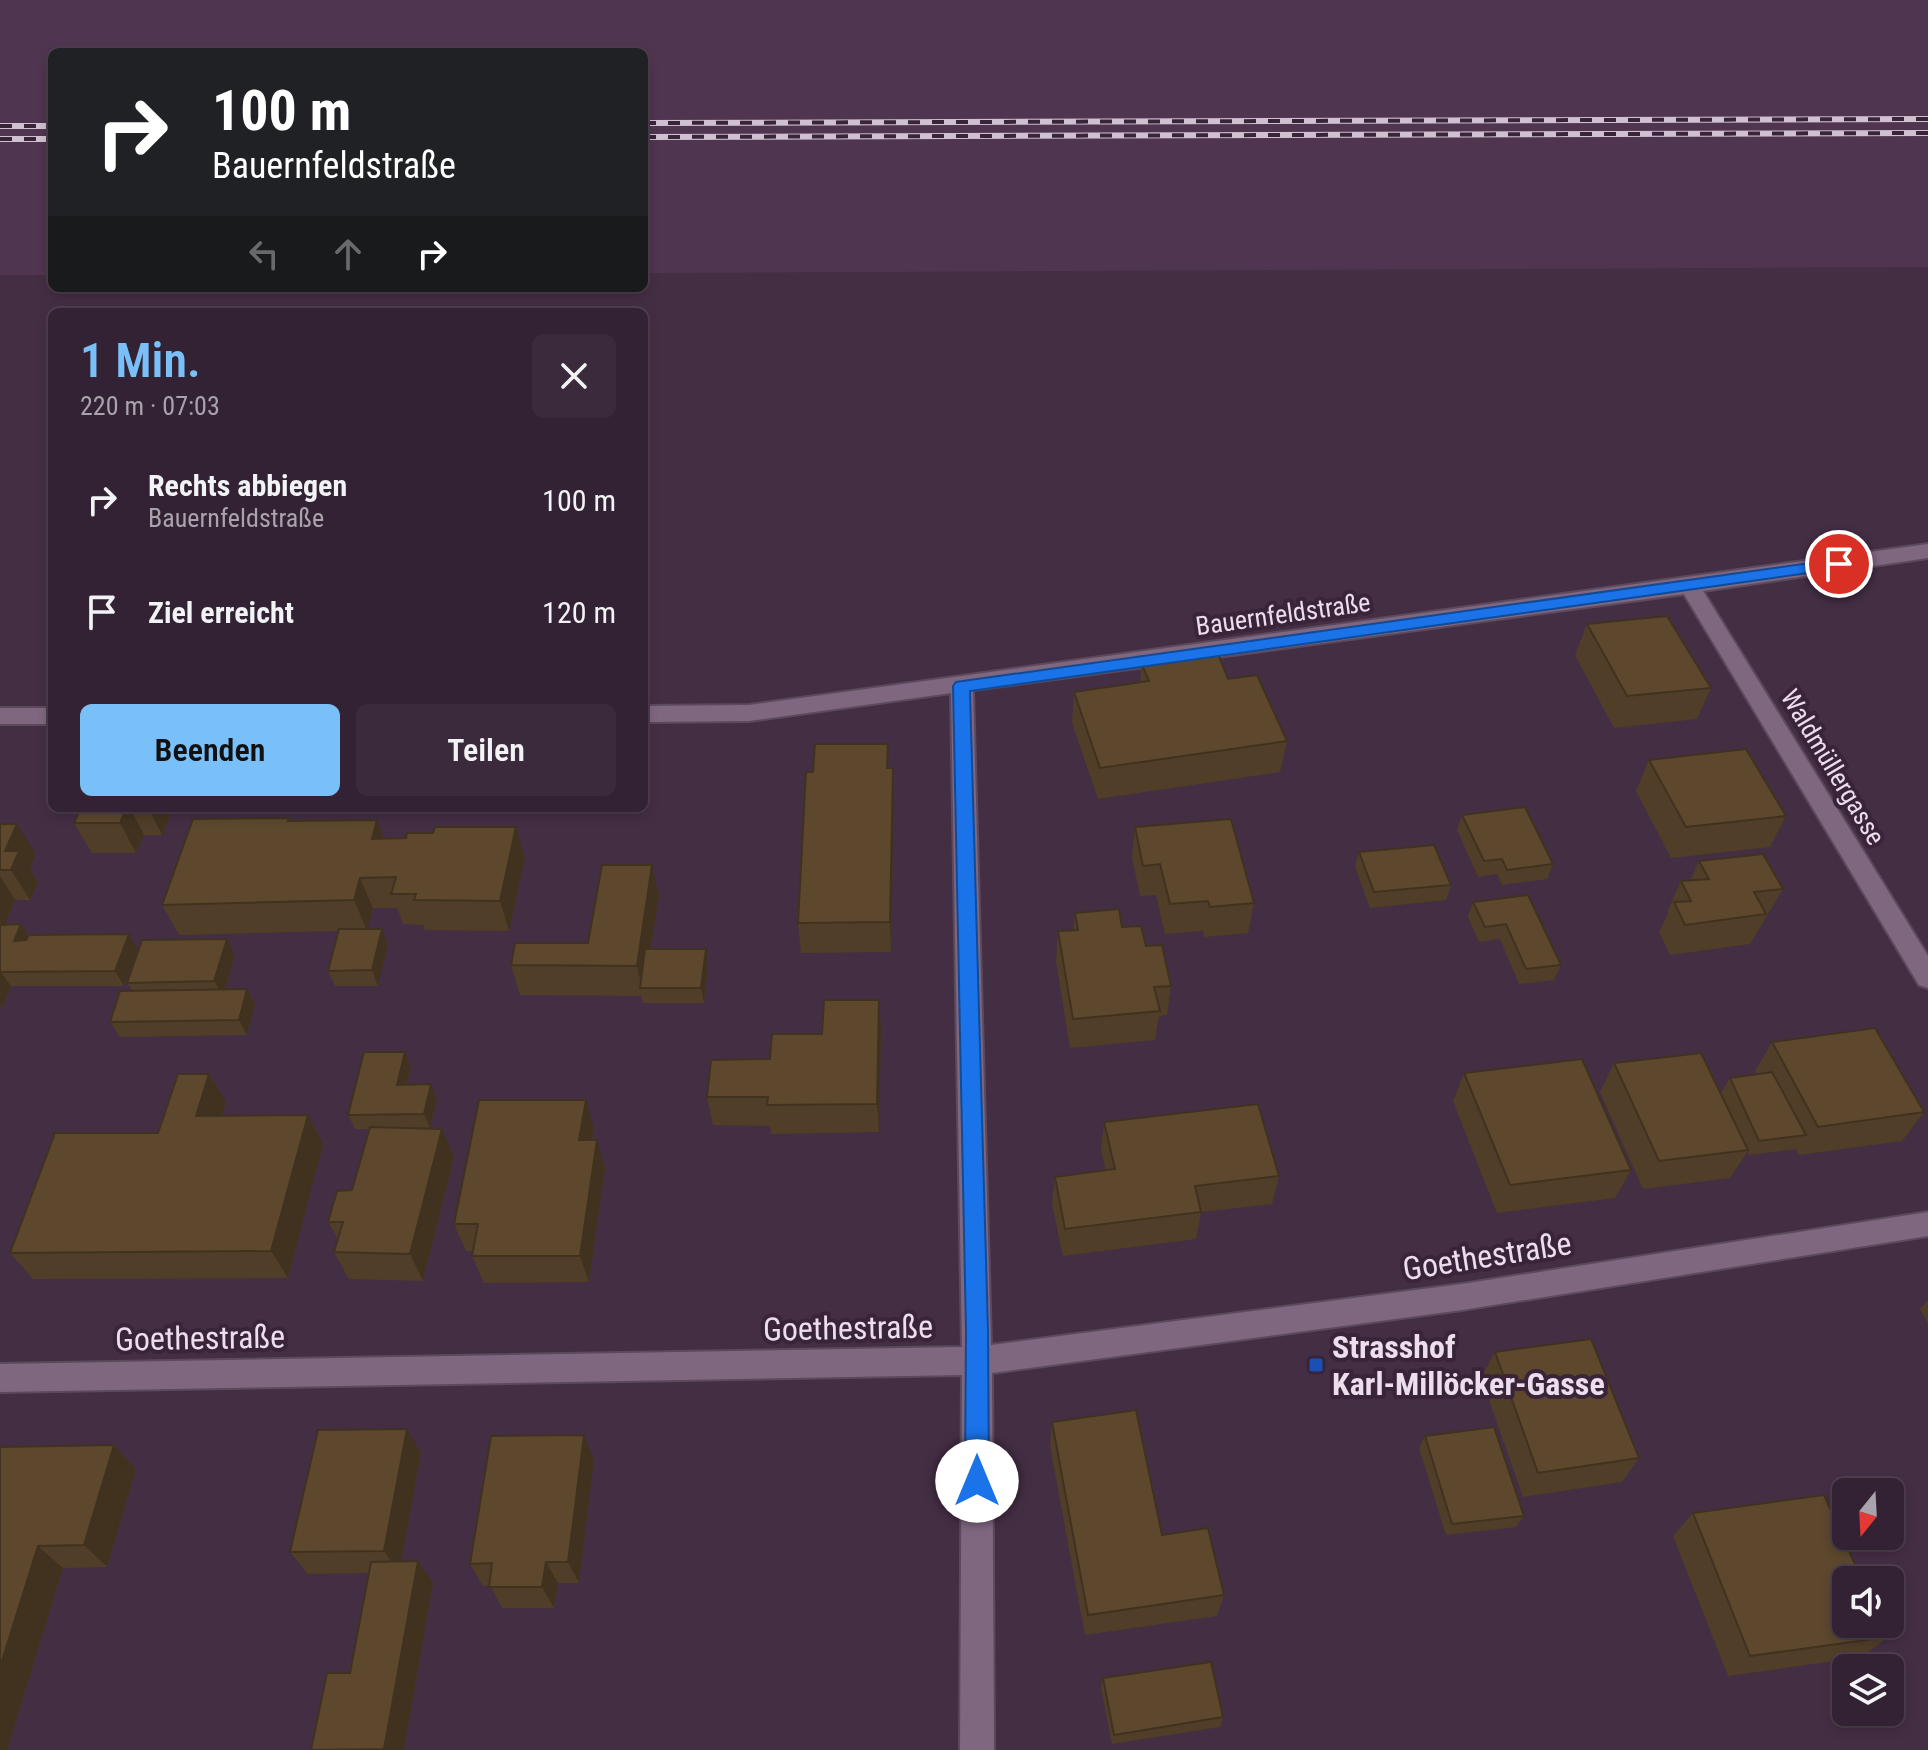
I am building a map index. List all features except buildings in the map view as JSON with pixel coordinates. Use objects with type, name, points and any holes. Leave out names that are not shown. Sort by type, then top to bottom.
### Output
[{"type":"street","name":"Bauernfeldstraße","points":[[648,714],[749,713],[962,686],[1928,551]]},
{"type":"street","name":"Waldmüllergasse","points":[[1690,586],[1928,978]]},
{"type":"street","points":[[962,686],[977,1361],[977,1750]]},
{"type":"street","points":[[0,716],[48,716]]},
{"type":"street","name":"Goethestraße","points":[[0,1378],[977,1361],[1462,1297],[1928,1224]]},
{"type":"shaded area","points":[[0,0],[1928,0],[1928,267],[648,273],[648,48],[48,48],[48,275],[0,275]]},
{"type":"railway","points":[[648,123],[1928,119]]},
{"type":"railway","points":[[0,126],[48,126]]},
{"type":"railway","points":[[648,137],[1928,133]]},
{"type":"railway","points":[[0,139],[48,139]]},
{"type":"place","name":"Strasshof Karl-Millöcker-Gasse","points":[[1316,1365]]},
{"type":"route","points":[[977,1481],[977,1331],[962,686],[1839,564]]}]
